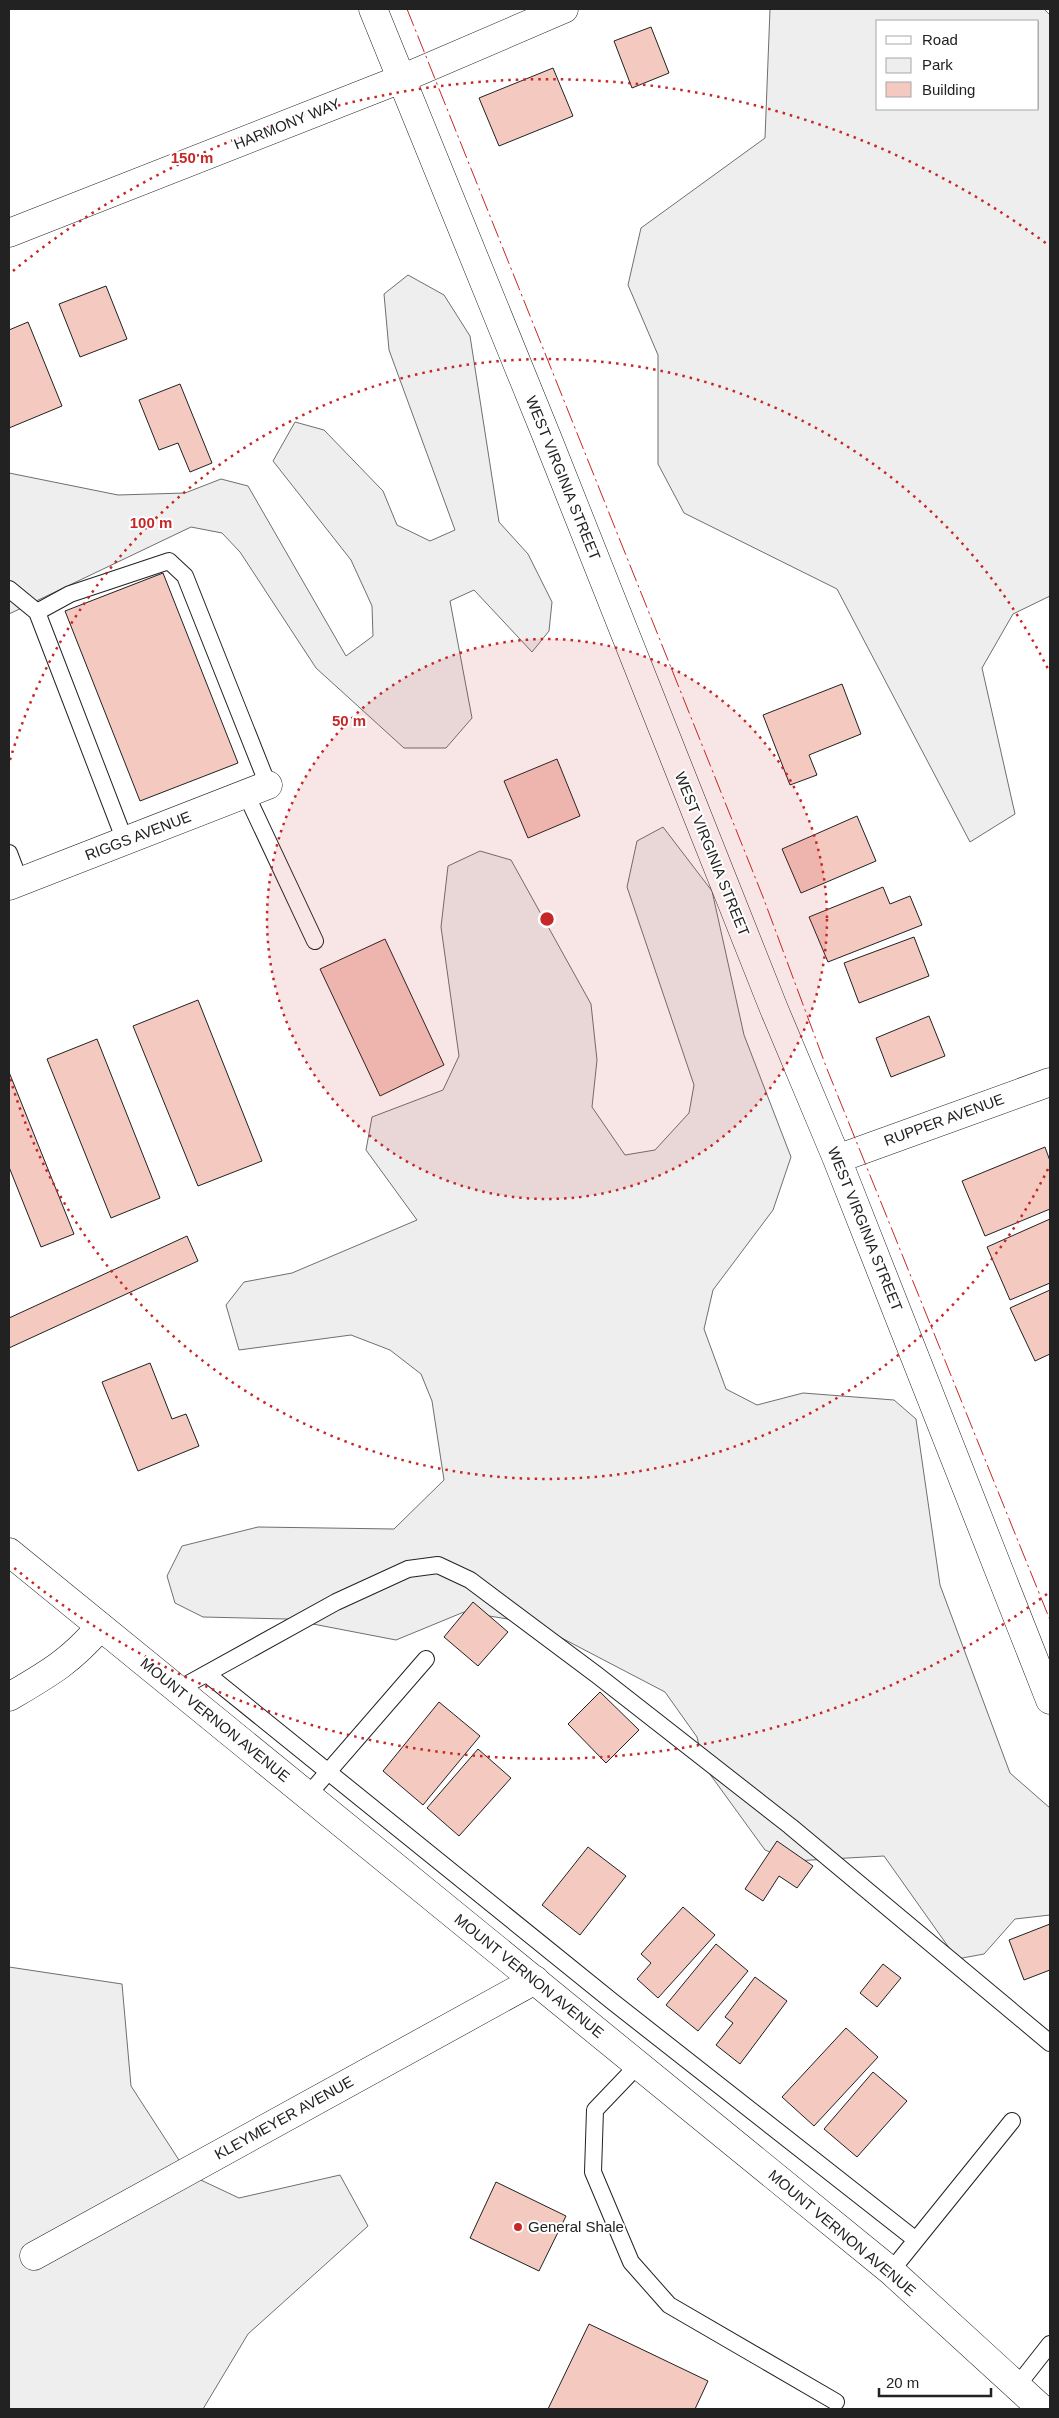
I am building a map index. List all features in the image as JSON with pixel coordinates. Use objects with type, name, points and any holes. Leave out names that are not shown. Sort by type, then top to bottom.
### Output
[{"type":"street","name":"WEST VIRGINIA STREET","points":[[373,9],[547,437],[770,1000],[838,1159],[1050,1700]]},
{"type":"street","name":"HARMONY WAY","points":[[9,233],[401,79],[564,9]]},
{"type":"street","name":"RIGGS AVENUE","points":[[14,884],[257,790]]},
{"type":"street","name":"RUPPER AVENUE","points":[[838,1159],[1050,1082]]},
{"type":"street","name":"MOUNT VERNON AVENUE","points":[[9,1552],[891,2271],[1042,2409]]},
{"type":"street","points":[[9,1697],[56,1670],[80,1650],[100,1627]]},
{"type":"street","name":"KLEYMEYER AVENUE","points":[[34,2256],[535,1980]]},
{"type":"lane","points":[[37,612],[70,594],[169,561],[186,576],[257,790],[315,941]]},
{"type":"lane","points":[[9,589],[37,612],[125,840]]},
{"type":"lane","points":[[9,853],[14,884]]},
{"type":"lane","points":[[177,1690],[336,1602],[408,1569],[438,1564],[470,1580],[597,1675],[790,1826],[1050,2043]]},
{"type":"lane","points":[[308,1796],[426,1659]]},
{"type":"lane","points":[[207,1674],[613,2002],[916,2240]]},
{"type":"lane","points":[[638,2065],[595,2110],[593,2172],[631,2262],[669,2305],[836,2402]]},
{"type":"lane","points":[[891,2271],[1012,2121]]},
{"type":"lane","points":[[1017,2386],[1050,2344]]},
{"type":"green space","points":[[770,9],[1044,9],[1050,15],[1050,596],[1013,614],[982,668],[1015,814],[970,842],[837,589],[684,513],[658,464],[658,355],[628,285],[641,228],[765,138]]},
{"type":"green space","points":[[408,275],[444,295],[470,336],[499,522],[528,554],[552,602],[549,631],[532,652],[474,590],[450,601],[472,718],[446,748],[404,748],[316,668],[240,552],[222,533],[191,527],[9,614],[9,473],[118,495],[185,493],[221,479],[248,486],[346,656],[373,636],[372,606],[351,560],[273,461],[295,422],[324,430],[383,491],[397,525],[430,541],[455,530],[389,350],[384,294]]},
{"type":"green space","points":[[663,827],[712,891],[744,1035],[791,1157],[773,1210],[713,1290],[704,1329],[726,1389],[757,1405],[803,1393],[894,1400],[916,1419],[940,1585],[1010,1773],[1050,1808],[1050,1915],[1015,1919],[984,1954],[957,1959],[884,1856],[793,1861],[765,1850],[704,1766],[697,1737],[665,1692],[533,1623],[464,1612],[396,1640],[287,1619],[203,1617],[175,1603],[167,1576],[182,1546],[258,1527],[394,1529],[444,1480],[432,1401],[421,1374],[390,1350],[351,1335],[239,1350],[226,1305],[244,1282],[292,1273],[417,1220],[366,1150],[372,1117],[443,1090],[459,1056],[441,927],[448,866],[480,851],[511,860],[591,1004],[597,1060],[592,1107],[625,1155],[655,1150],[689,1113],[694,1085],[627,887],[637,841]]},
{"type":"green space","points":[[9,1967],[122,1984],[131,2086],[188,2174],[239,2198],[340,2175],[368,2226],[248,2334],[203,2409],[9,2409]]},
{"type":"building","points":[[651,27],[669,73],[632,88],[614,41]]},
{"type":"building","points":[[553,68],[573,116],[499,146],[479,98]]},
{"type":"building","points":[[106,286],[127,339],[80,357],[59,304]]},
{"type":"building","points":[[28,322],[62,406],[9,428],[9,330]]},
{"type":"building","points":[[180,384],[212,463],[190,472],[178,443],[159,450],[139,400]]},
{"type":"building","points":[[163,573],[238,763],[140,801],[65,611]]},
{"type":"building","points":[[842,684],[861,734],[809,755],[817,775],[790,785],[763,715]]},
{"type":"building","points":[[557,759],[580,816],[528,838],[504,781]]},
{"type":"building","points":[[857,816],[876,861],[801,893],[782,849]]},
{"type":"building","points":[[883,887],[890,904],[910,896],[922,925],[828,962],[809,917]]},
{"type":"building","points":[[914,937],[929,976],[859,1003],[844,963]]},
{"type":"building","points":[[385,939],[444,1065],[380,1096],[320,969]]},
{"type":"building","points":[[198,1000],[262,1161],[198,1186],[133,1026]]},
{"type":"building","points":[[929,1016],[945,1056],[891,1077],[876,1038]]},
{"type":"building","points":[[97,1039],[160,1198],[111,1218],[47,1059]]},
{"type":"building","points":[[9,1072],[74,1234],[41,1247],[9,1167]]},
{"type":"building","points":[[1045,1147],[1050,1161],[1050,1209],[985,1236],[962,1181]]},
{"type":"building","points":[[1050,1219],[1050,1283],[1010,1300],[987,1247]]},
{"type":"building","points":[[187,1236],[198,1261],[9,1348],[9,1318]]},
{"type":"building","points":[[1050,1290],[1050,1354],[1035,1361],[1010,1308]]},
{"type":"building","points":[[150,1363],[172,1419],[186,1414],[199,1446],[138,1471],[102,1382]]},
{"type":"building","points":[[473,1602],[508,1632],[478,1666],[444,1637]]},
{"type":"building","points":[[600,1692],[639,1730],[606,1763],[568,1724]]},
{"type":"building","points":[[439,1702],[480,1736],[423,1805],[383,1771]]},
{"type":"building","points":[[478,1749],[511,1778],[459,1836],[427,1808]]},
{"type":"building","points":[[777,1841],[813,1866],[797,1888],[779,1876],[763,1901],[745,1889]]},
{"type":"building","points":[[588,1847],[626,1876],[580,1935],[542,1905]]},
{"type":"building","points":[[683,1907],[715,1935],[658,1998],[637,1979],[651,1963],[641,1954]]},
{"type":"building","points":[[1050,1924],[1050,1970],[1024,1980],[1009,1940]]},
{"type":"building","points":[[716,1944],[748,1971],[698,2031],[666,2005]]},
{"type":"building","points":[[883,1964],[901,1978],[877,2007],[860,1993]]},
{"type":"building","points":[[755,1977],[787,2001],[740,2064],[716,2045],[733,2023],[725,2017]]},
{"type":"building","points":[[846,2028],[878,2057],[814,2126],[782,2097]]},
{"type":"building","points":[[873,2072],[907,2101],[857,2157],[824,2129]]},
{"type":"building","name":"General Shale","points":[[496,2182],[566,2216],[539,2271],[470,2238]]},
{"type":"building","points":[[589,2324],[708,2381],[695,2409],[548,2409]]},
{"type":"power","points":[[407,9],[763,897],[827,1069],[1050,1620]]},
{"type":"place","name":"General Shale","points":[[518,2227]]}]
